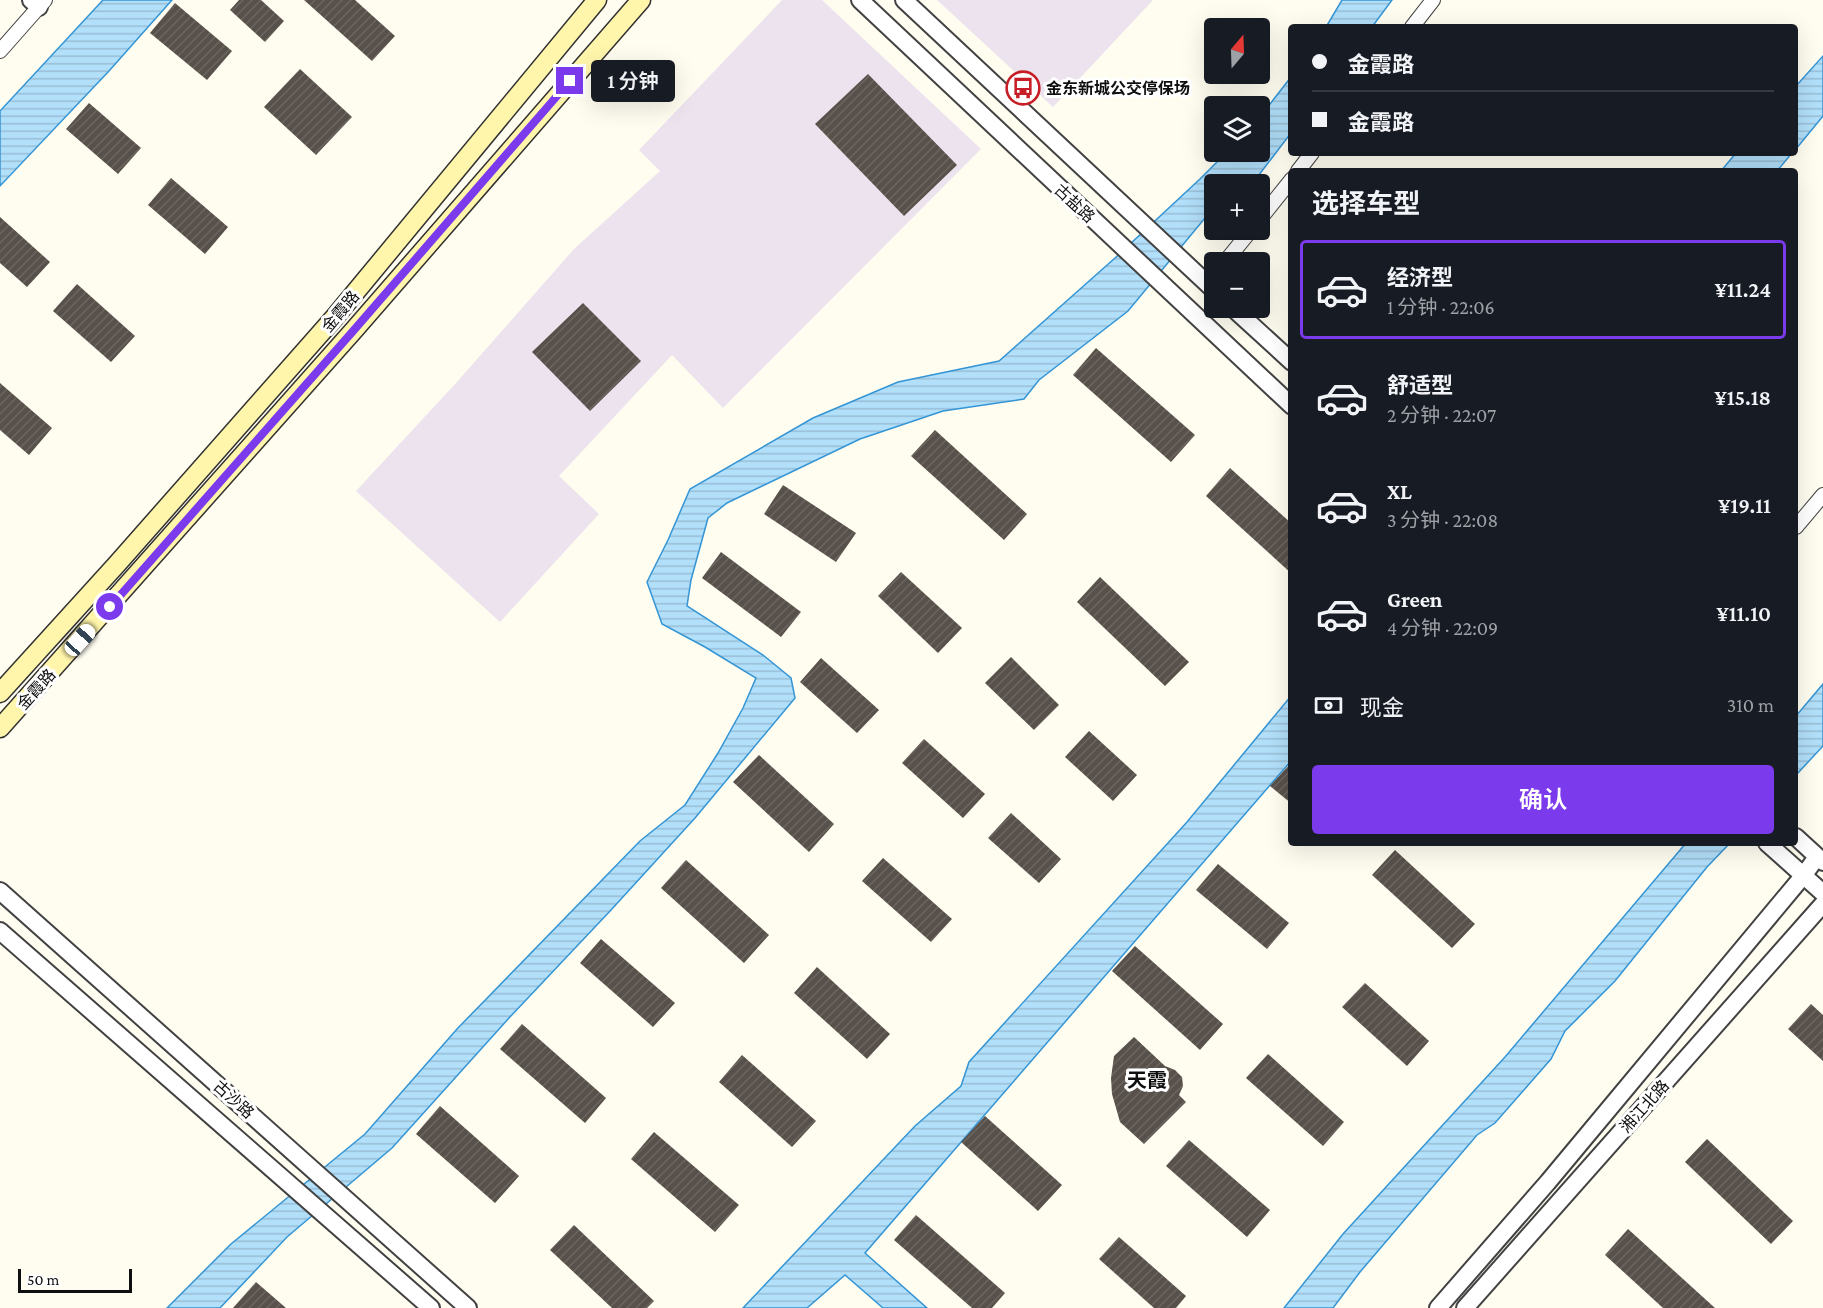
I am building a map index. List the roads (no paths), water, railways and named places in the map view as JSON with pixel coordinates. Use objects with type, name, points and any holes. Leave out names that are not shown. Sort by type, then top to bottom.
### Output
[{"type":"main road","name":"金霞路","points":[[0,693],[334,318],[597,0]]},
{"type":"main road","name":"金霞路","points":[[0,728],[354,330],[641,0]]},
{"type":"street","name":"古盐路","points":[[860,0],[1288,402]]},
{"type":"street","name":"古盐路","points":[[904,0],[1188,267],[1204,278]]},
{"type":"street","points":[[1414,24],[1433,0]]},
{"type":"street","points":[[0,51],[39,2]]},
{"type":"street","points":[[1300,168],[1310,156]]},
{"type":"street","points":[[1270,206],[1288,184]]},
{"type":"street","points":[[1233,252],[1243,240]]},
{"type":"street","points":[[1244,318],[1288,358]]},
{"type":"street","points":[[1798,525],[1823,495]]},
{"type":"street","points":[[1438,1308],[1548,1182],[1803,876],[1820,860],[1798,839]]},
{"type":"street","points":[[1770,846],[1823,893]]},
{"type":"street","name":"古沙路","points":[[0,891],[468,1308]]},
{"type":"street","name":"湘江北路","points":[[1465,1308],[1823,904]]},
{"type":"street","name":"古沙路","points":[[0,931],[431,1308]]},
{"type":"water","points":[[103,0],[172,0],[109,71],[0,186],[0,111]]},
{"type":"water","points":[[1342,0],[1392,0],[1374,24],[1328,24]]},
{"type":"water","points":[[1823,56],[1823,116],[1798,147],[1798,84]]},
{"type":"water","points":[[1288,81],[1288,137],[1270,160],[1270,104]]},
{"type":"water","points":[[1734,156],[1790,156],[1780,168],[1724,168]]},
{"type":"water","points":[[1217,162],[1269,162],[1260,174],[1205,174]]},
{"type":"water","points":[[1204,175],[1204,219],[1128,311],[1039,380],[1024,399],[943,411],[860,439],[727,503],[708,518],[691,580],[687,606],[763,655],[791,678],[795,698],[695,818],[392,1148],[287,1237],[220,1308],[167,1308],[231,1244],[365,1134],[457,1029],[640,841],[685,805],[718,753],[743,708],[756,678],[662,624],[647,582],[690,489],[813,418],[898,382],[999,361]]},
{"type":"water","points":[[1823,684],[1823,746],[1798,773],[1798,714]]},
{"type":"water","points":[[1288,700],[1288,764],[865,1253],[927,1308],[883,1308],[845,1275],[807,1308],[743,1308],[915,1126],[961,1086],[969,1062],[1187,822]]},
{"type":"water","points":[[1683,846],[1727,846],[1707,867],[1615,981],[1565,1031],[1551,1059],[1495,1123],[1477,1135],[1360,1272],[1333,1308],[1284,1308],[1343,1234],[1505,1057]]},
{"type":"place","name":"金东新城公交停保场","points":[[1023,88]]},
{"type":"district","name":"天霞","points":[[1147,1080]]}]
